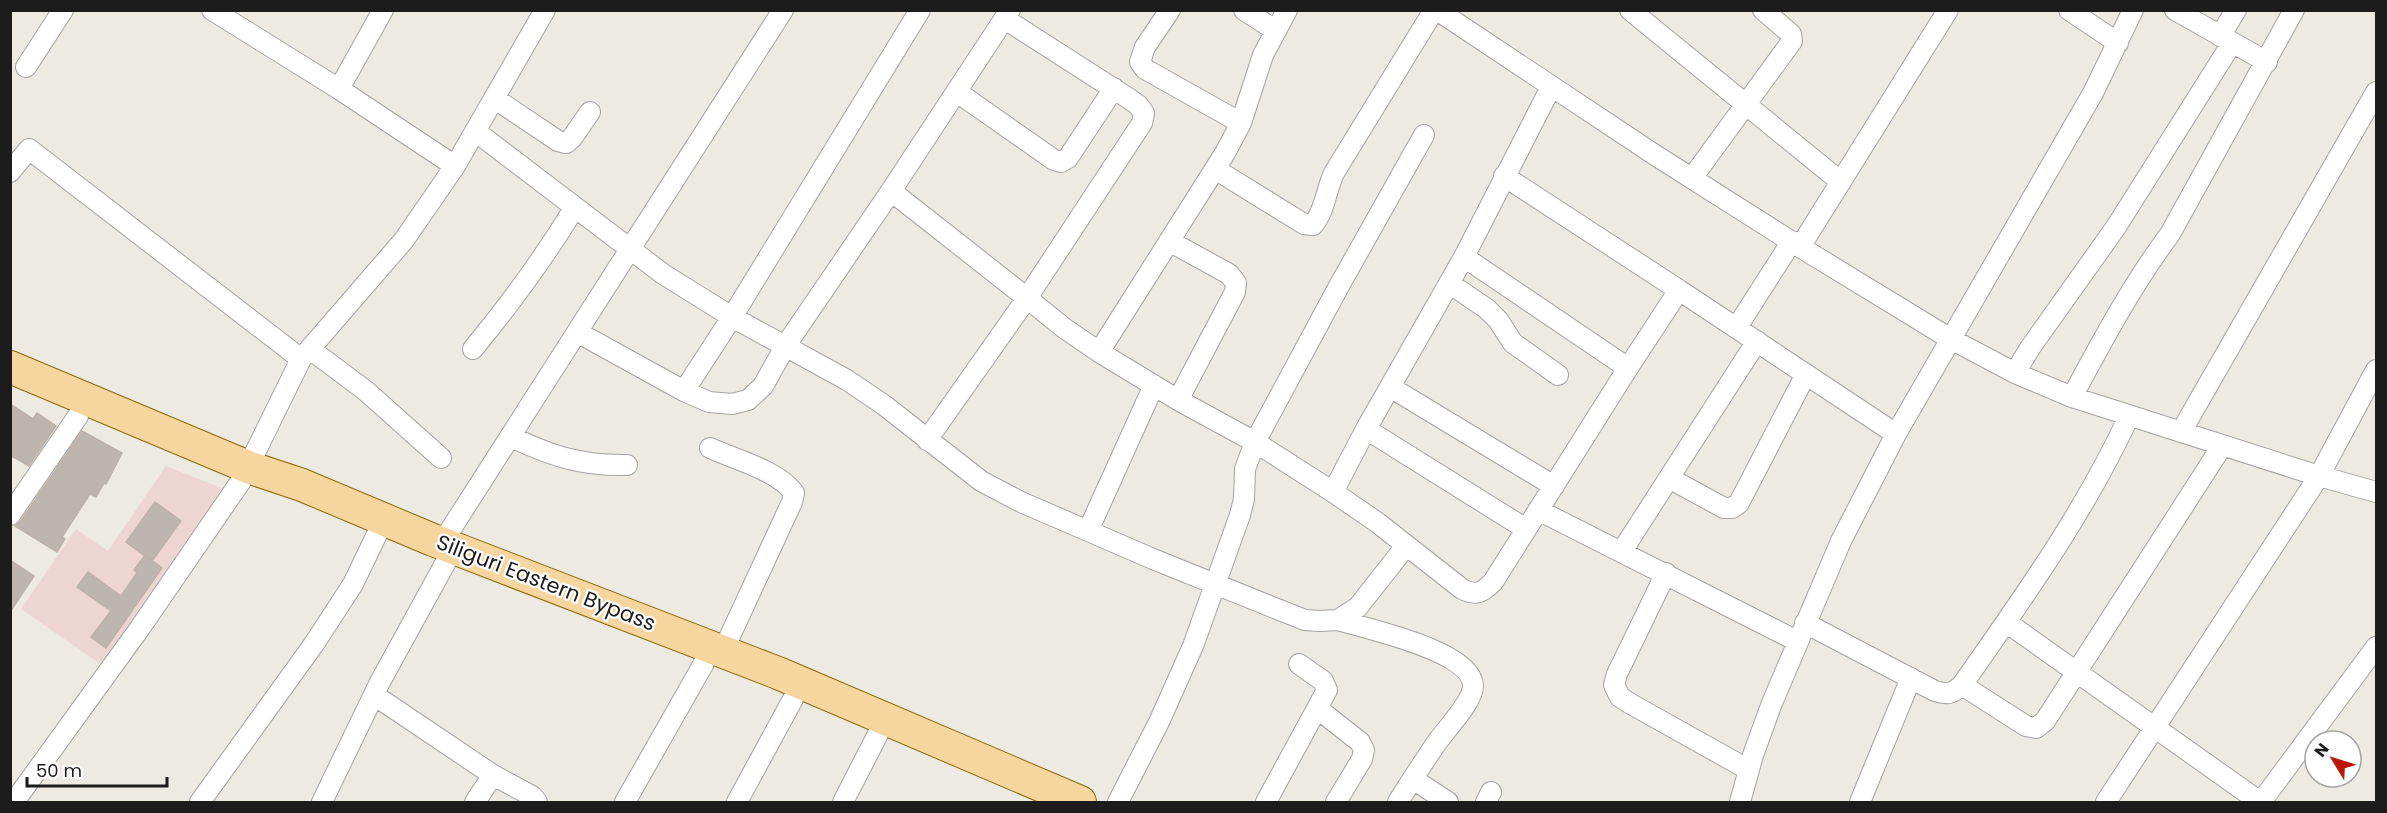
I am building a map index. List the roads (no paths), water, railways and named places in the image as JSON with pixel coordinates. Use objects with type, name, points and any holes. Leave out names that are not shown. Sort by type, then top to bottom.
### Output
[{"type":"main road","name":"Siliguri Eastern Bypass","points":[[10,367],[244,474],[378,532],[444,552]]},
{"type":"main road","name":"Siliguri Eastern Bypass","points":[[10,388],[109,431],[244,474],[302,485],[444,552],[713,657],[793,699],[1037,802]]},
{"type":"main road","name":"Siliguri Eastern Bypass","points":[[713,657],[778,672],[1080,802]]},
{"type":"street","points":[[26,67],[63,10]]},
{"type":"street","points":[[339,89],[383,10]]},
{"type":"street","points":[[14,798],[140,627],[244,474],[306,354],[404,240],[455,166],[545,10]]},
{"type":"street","points":[[322,802],[444,552],[511,437],[783,10]]},
{"type":"street","points":[[684,391],[732,317],[920,10]]},
{"type":"street","points":[[1170,10],[1144,47],[1140,62],[1145,69],[1241,123]]},
{"type":"street","points":[[1244,10],[1275,30]]},
{"type":"street","points":[[1099,352],[1215,169],[1241,123],[1263,55],[1287,10]]},
{"type":"street","points":[[1215,169],[1304,224],[1313,225],[1322,209],[1327,188],[1334,173],[1435,10],[1796,244],[1949,338],[2016,373],[2072,397],[2129,416],[2376,492]]},
{"type":"street","points":[[1630,10],[1841,182]]},
{"type":"street","points":[[1692,178],[1792,41],[1791,34],[1763,10]]},
{"type":"street","points":[[2069,10],[2118,43]]},
{"type":"street","points":[[1740,802],[1768,713],[1841,541],[1949,338],[2093,93],[2133,10]]},
{"type":"street","points":[[2175,10],[2267,62]]},
{"type":"street","points":[[2016,373],[2030,348],[2116,227],[2226,39],[2236,10]]},
{"type":"street","points":[[2072,397],[2108,330],[2151,259],[2170,234],[2294,10]]},
{"type":"street","points":[[219,12],[455,166]]},
{"type":"street","points":[[1737,327],[1841,182],[1941,13]]},
{"type":"street","points":[[577,333],[684,391],[709,402],[732,404],[748,400],[763,386],[786,345],[1008,15],[1138,105],[1144,113],[1142,123],[1027,298],[927,440]]},
{"type":"street","points":[[1334,492],[1366,429],[1464,257],[1551,87]]},
{"type":"street","points":[[957,92],[1054,160],[1061,162],[1068,158],[1114,88]]},
{"type":"street","points":[[2181,432],[2376,92]]},
{"type":"street","points":[[494,98],[558,141],[566,143],[590,112]]},
{"type":"street","points":[[475,131],[663,274],[732,317],[786,345],[875,399],[981,481],[1021,502],[1088,531],[1305,620],[1338,620],[1437,651],[1458,662],[1468,672],[1473,686],[1469,699],[1434,746],[1398,802]]},
{"type":"street","points":[[1118,802],[1193,646],[1240,515],[1244,499],[1245,469],[1255,442],[1424,135]]},
{"type":"street","points":[[10,172],[29,150],[306,354],[366,391],[441,458]]},
{"type":"street","points":[[1504,176],[1737,327],[1896,434]]},
{"type":"street","points":[[891,191],[1064,328],[1178,400],[1255,442],[1334,492],[1462,589],[1473,594],[1482,593],[1493,582],[1679,290]]},
{"type":"street","points":[[472,349],[511,303],[546,254],[575,207]]},
{"type":"street","points":[[1169,241],[1229,274],[1236,283],[1235,292],[1178,400]]},
{"type":"street","points":[[1464,257],[1628,368]]},
{"type":"street","points":[[1449,283],[1487,309],[1498,320],[1513,343],[1558,375]]},
{"type":"street","points":[[1622,551],[1757,341]]},
{"type":"street","points":[[2106,802],[2157,728],[2319,476],[2376,370]]},
{"type":"street","points":[[1668,478],[1724,508],[1732,508],[1738,503],[1806,374]]},
{"type":"street","points":[[1088,531],[1154,385]]},
{"type":"street","points":[[1390,387],[1554,486]]},
{"type":"street","points":[[10,515],[78,416]]},
{"type":"street","points":[[1538,510],[1666,573],[1946,694],[1953,694],[1962,685],[2059,543],[2114,447],[2129,416]]},
{"type":"street","points":[[1366,429],[1526,529]]},
{"type":"street","points":[[511,437],[567,460],[598,466],[627,465]]},
{"type":"street","points":[[1962,685],[2026,726],[2036,728],[2045,721],[2222,446]]},
{"type":"street","points":[[625,802],[713,657],[792,502],[794,493],[788,484],[775,476],[710,448]]},
{"type":"street","points":[[200,802],[314,644],[353,584],[378,532]]},
{"type":"street","points":[[1338,620],[1358,607],[1406,546]]},
{"type":"street","points":[[1666,573],[1617,674],[1614,685],[1620,697],[1631,704],[1749,770]]},
{"type":"street","points":[[2006,622],[2157,728],[2235,795],[2261,802],[2376,647]]},
{"type":"street","points":[[1266,802],[1327,690],[1323,681],[1299,664]]},
{"type":"street","points":[[1860,802],[1911,678]]},
{"type":"street","points":[[374,695],[493,775],[532,796],[537,802]]},
{"type":"street","points":[[737,802],[793,699]]},
{"type":"street","points":[[1318,709],[1360,742],[1364,750],[1362,759],[1336,802]]},
{"type":"street","points":[[843,802],[878,734]]},
{"type":"street","points":[[476,802],[493,775]]},
{"type":"street","points":[[1413,779],[1448,802]]}]
